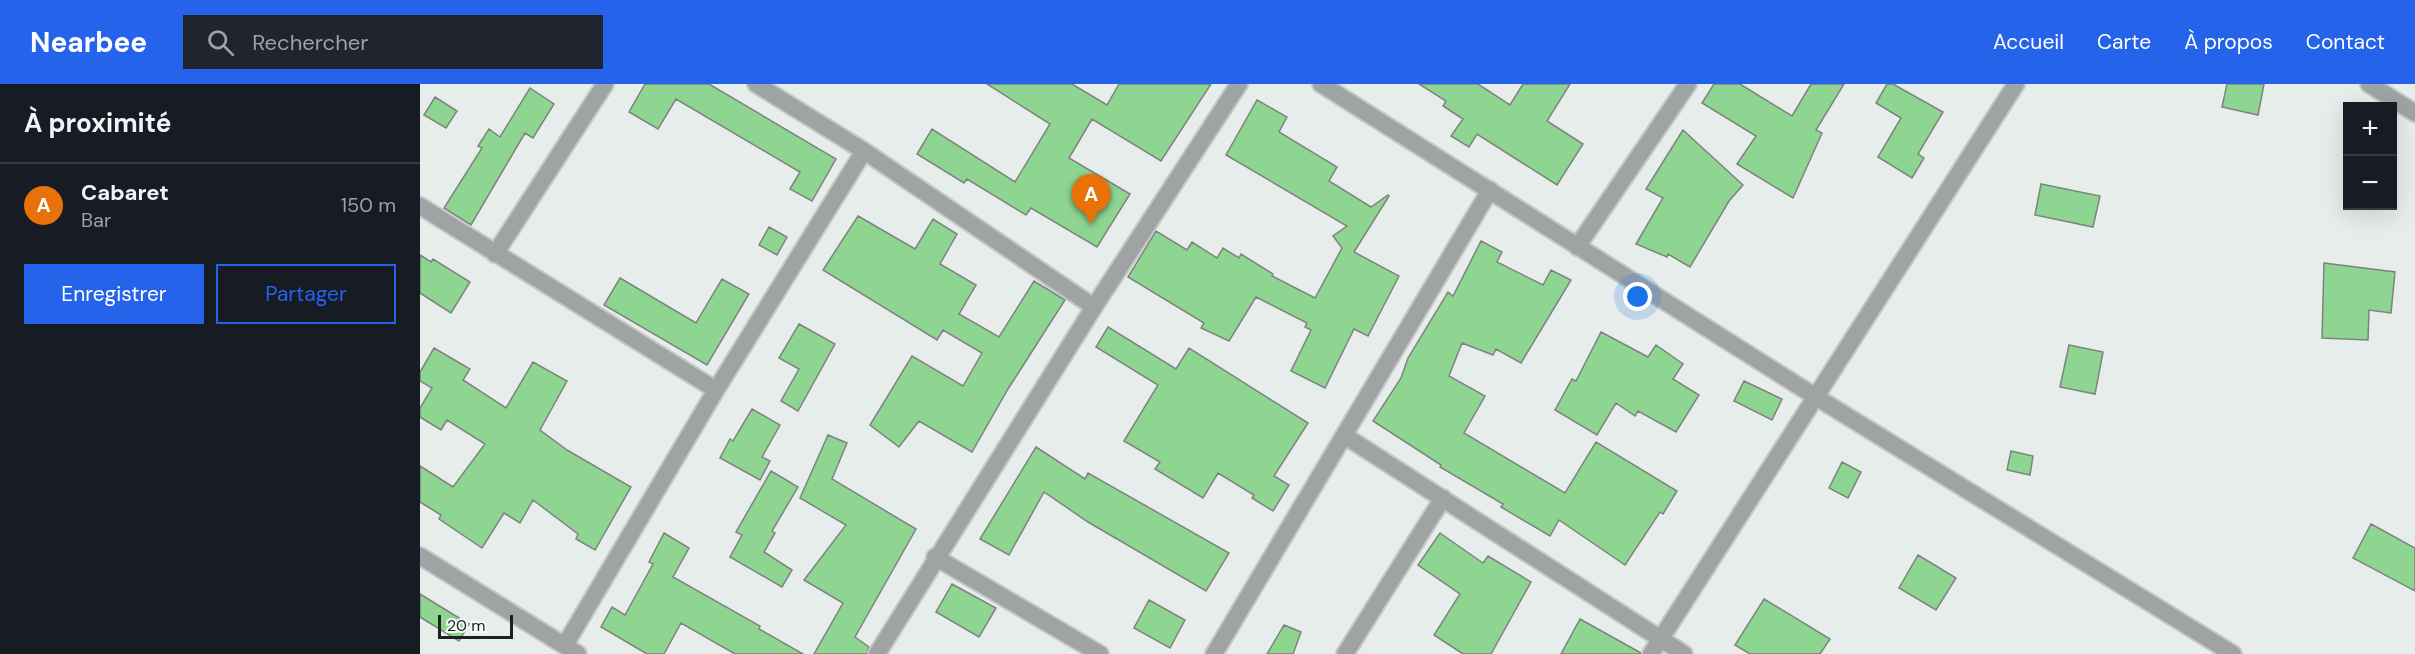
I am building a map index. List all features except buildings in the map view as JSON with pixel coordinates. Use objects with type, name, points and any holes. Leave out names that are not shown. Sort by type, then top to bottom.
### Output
[{"type":"street","points":[[495,254],[604,84]]},
{"type":"street","points":[[756,84],[864,152],[1094,307]]},
{"type":"street","points":[[877,654],[935,557],[1239,84]]},
{"type":"street","points":[[1321,84],[1816,397],[2233,654]]},
{"type":"street","points":[[1578,247],[1688,84]]},
{"type":"street","points":[[1651,654],[2016,84]]},
{"type":"street","points":[[2369,84],[2415,113]]},
{"type":"street","points":[[420,556],[571,650],[716,390],[864,152]]},
{"type":"street","points":[[1214,654],[1490,190]]},
{"type":"street","points":[[420,206],[716,390]]},
{"type":"street","points":[[1345,436],[1684,654]]},
{"type":"street","points":[[1345,654],[1443,498]]},
{"type":"street","points":[[935,557],[1100,654]]},
{"type":"place","name":"Cabaret","points":[[1091,224]]}]
